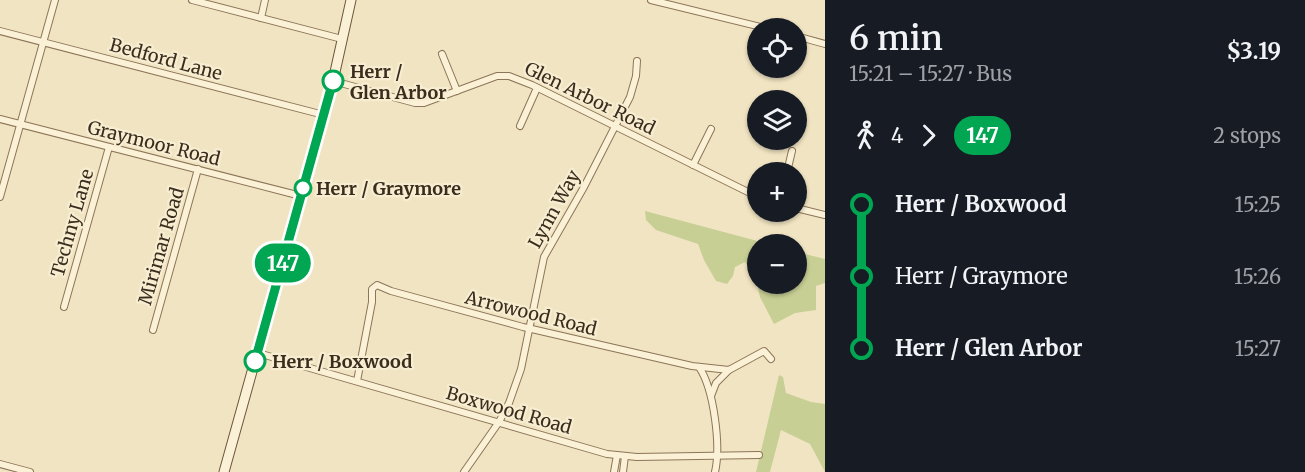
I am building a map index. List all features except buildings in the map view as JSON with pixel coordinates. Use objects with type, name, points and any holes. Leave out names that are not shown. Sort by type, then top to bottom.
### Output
[{"type":"main road","points":[[224,472],[324,115],[351,0]]},
{"type":"street","points":[[0,197],[55,0]]},
{"type":"street","points":[[192,0],[342,39]]},
{"type":"street","points":[[261,18],[265,0]]},
{"type":"street","points":[[651,0],[747,24]]},
{"type":"street","name":"Bedford Lane","points":[[0,31],[324,115]]},
{"type":"street","points":[[807,39],[825,44]]},
{"type":"street","points":[[442,54],[458,91]]},
{"type":"street","name":"Lynn Way","points":[[464,472],[499,422],[516,385],[544,257],[584,187],[615,126],[633,88],[637,61]]},
{"type":"street","name":"Glen Arbor Road","points":[[333,81],[420,103],[432,102],[501,75],[517,78],[747,192]]},
{"type":"street","points":[[520,126],[537,88]]},
{"type":"street","name":"Graymoor Road","points":[[0,119],[301,196]]},
{"type":"street","points":[[693,165],[711,129]]},
{"type":"street","name":"Techny Lane","points":[[64,307],[109,147]]},
{"type":"street","points":[[789,162],[792,151]]},
{"type":"street","name":"Mirimar Road","points":[[153,330],[198,169]]},
{"type":"street","points":[[807,211],[825,215]]},
{"type":"street","name":"Arrowood Road","points":[[357,381],[372,302],[372,289],[377,285],[391,291],[529,329],[699,367],[729,370]]},
{"type":"street","name":"Boxwood Road","points":[[258,352],[596,451],[625,456],[759,455]]},
{"type":"street","points":[[711,397],[716,383],[729,370],[762,352],[765,352],[771,359]]},
{"type":"street","points":[[699,367],[704,374],[711,397],[717,434],[718,456],[715,472]]},
{"type":"street","points":[[614,472],[617,455]]},
{"type":"street","points":[[623,472],[625,456]]},
{"type":"street","points":[[0,465],[16,471],[30,472]]},
{"type":"green space","points":[[645,211],[747,238],[747,265],[745,262],[735,267],[733,276],[727,284],[716,281],[698,244],[656,230],[646,220]]},
{"type":"green space","points":[[807,254],[825,259],[825,283],[816,286],[816,310],[795,313],[774,324],[759,294],[807,294]]},
{"type":"green space","points":[[779,375],[783,377],[786,393],[811,402],[825,404],[825,472],[810,444],[781,430],[770,472],[756,472]]},
{"type":"bus line","name":"147","points":[[255,361],[333,81]]},
{"type":"place","name":"Herr / Glen Arbor","points":[[333,81]]},
{"type":"place","name":"Herr / Graymore","points":[[303,188]]},
{"type":"place","name":"Herr / Boxwood","points":[[255,361]]}]
